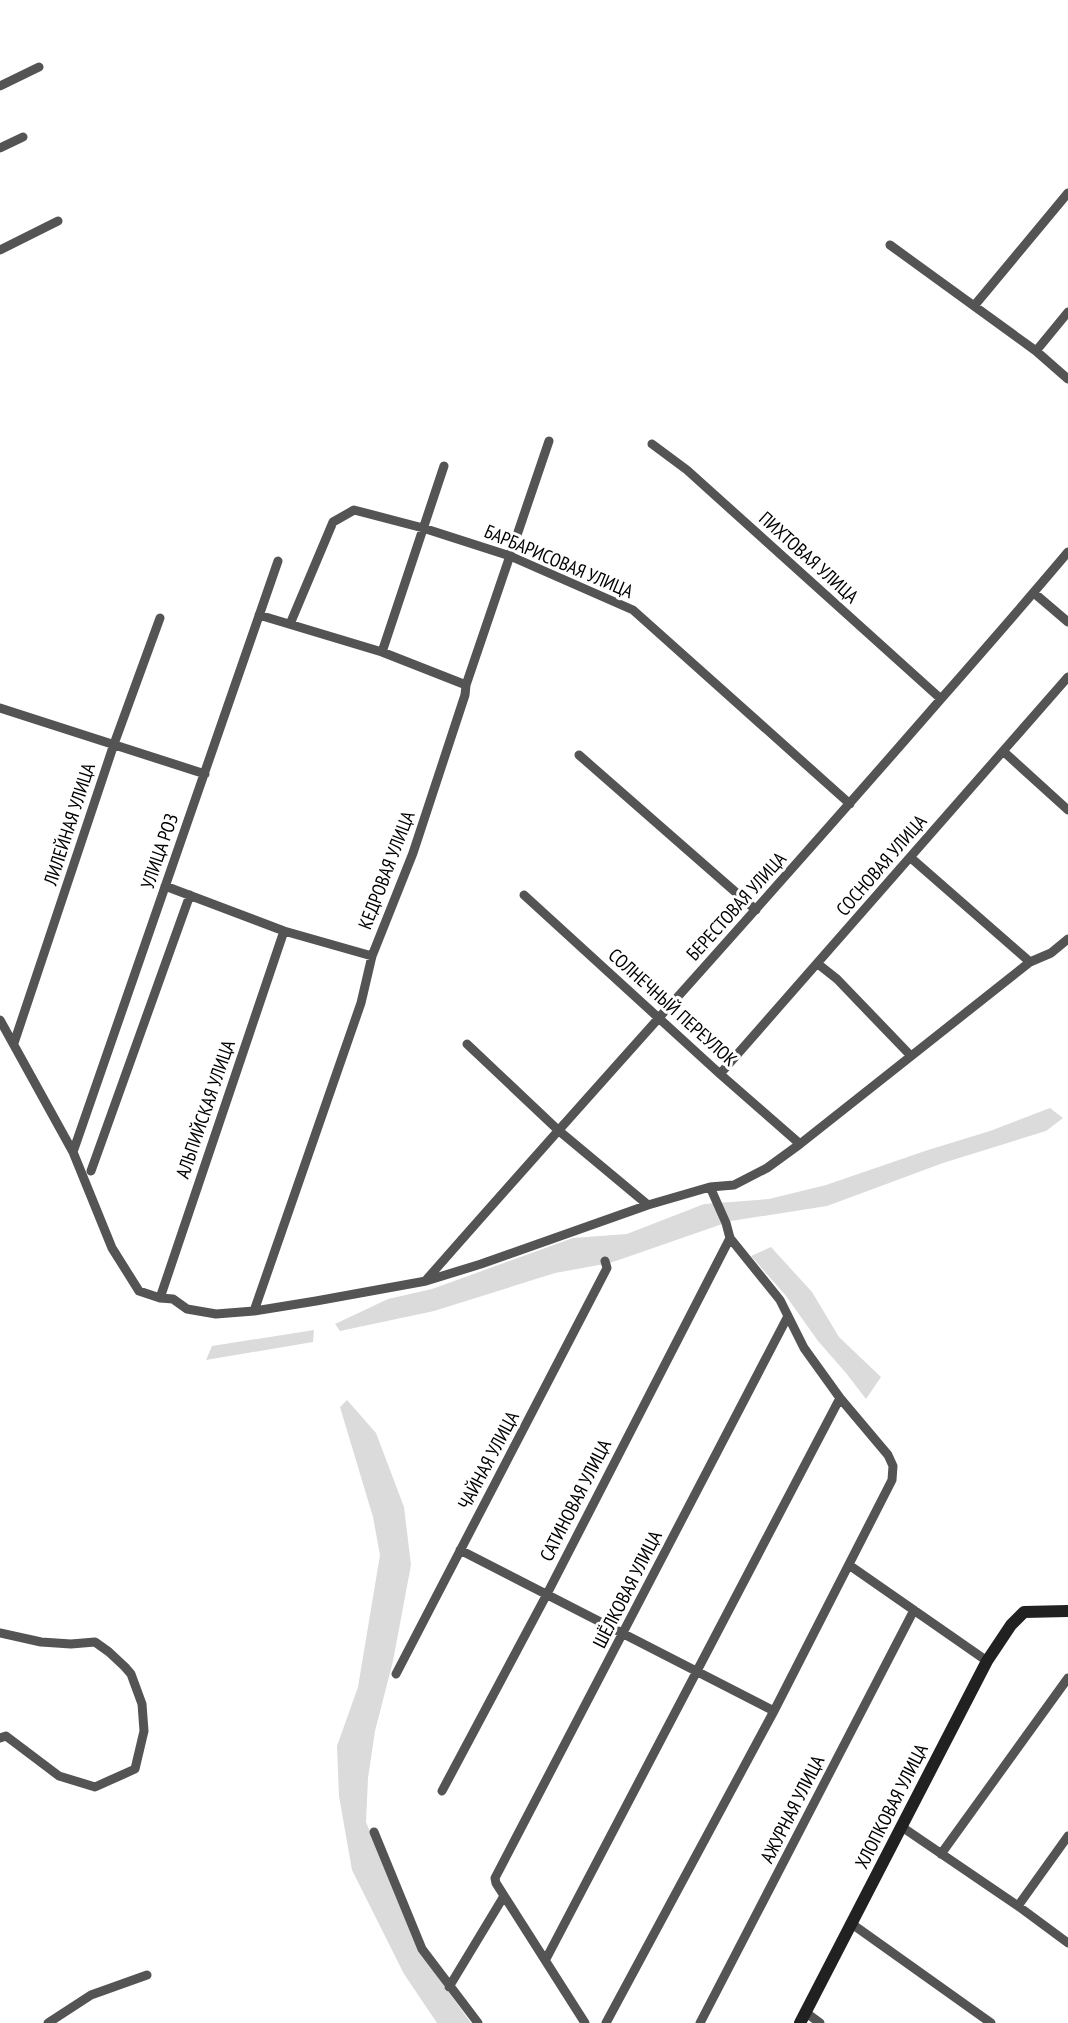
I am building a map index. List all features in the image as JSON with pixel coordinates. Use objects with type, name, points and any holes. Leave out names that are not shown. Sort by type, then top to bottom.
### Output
[{"type":"street","points":[[0,86],[39,67]]},
{"type":"street","points":[[0,148],[23,138]]},
{"type":"street","points":[[974,306],[1068,194]]},
{"type":"street","points":[[0,250],[58,220]]},
{"type":"street","points":[[890,245],[1036,351],[1068,379]]},
{"type":"street","points":[[1036,351],[1068,312]]},
{"type":"street","name":"КЕДРОВАЯ УЛИЦА","points":[[254,1311],[361,1003],[372,956],[413,853],[548,441]]},
{"type":"street","name":"ПИХТОВАЯ УЛИЦА","points":[[652,444],[687,470],[941,699]]},
{"type":"street","points":[[382,652],[444,466]]},
{"type":"street","name":"БАРБАРИСОВАЯ УЛИЦА","points":[[290,624],[333,522],[354,510],[423,528],[510,556],[633,610],[850,804]]},
{"type":"street","name":"БЕРЕСТОВАЯ УЛИЦА","points":[[426,1281],[558,1129],[660,1019],[850,804],[1068,552]]},
{"type":"street","name":"УЛИЦА РОЗ","points":[[73,1153],[278,561]]},
{"type":"street","points":[[1034,593],[1068,622]]},
{"type":"street","points":[[259,615],[382,652],[466,685]]},
{"type":"street","name":"ЛИЛЕЙНАЯ УЛИЦА","points":[[14,1043],[114,744],[160,618]]},
{"type":"street","name":"СОСНОВАЯ УЛИЦА","points":[[720,1074],[1068,677]]},
{"type":"street","points":[[0,708],[205,774]]},
{"type":"street","points":[[1003,751],[1068,810]]},
{"type":"street","points":[[579,755],[756,910]]},
{"type":"street","points":[[911,858],[1030,962]]},
{"type":"street","points":[[165,886],[284,931],[372,956]]},
{"type":"street","points":[[91,1171],[190,895]]},
{"type":"street","name":"СОЛНЕЧНЫЙ ПЕРЕУЛОК","points":[[524,895],[800,1144]]},
{"type":"street","name":"АЛЬПИЙСКАЯ УЛИЦА","points":[[160,1298],[284,931]]},
{"type":"street","points":[[0,1020],[73,1153],[112,1248],[139,1291],[173,1299],[187,1309],[216,1314],[254,1311],[426,1281],[648,1205],[710,1187],[734,1185],[767,1168],[800,1144],[1030,962],[1051,953],[1068,939]]},
{"type":"street","points":[[818,964],[837,979],[911,1056]]},
{"type":"street","points":[[467,1044],[558,1129],[648,1205]]},
{"type":"street","points":[[606,2023],[774,1711],[892,1480],[892,1466],[888,1455],[840,1398],[804,1348],[780,1300],[730,1238],[710,1187]]},
{"type":"street","name":"САТИНОВАЯ УЛИЦА","points":[[442,1791],[547,1594],[730,1238]]},
{"type":"street","name":"ЧАЙНАЯ УЛИЦА","points":[[396,1674],[607,1268],[605,1261]]},
{"type":"street","name":"ШЁЛКОВАЯ УЛИЦА","points":[[504,1896],[495,1878],[788,1316]]},
{"type":"street","points":[[546,1959],[840,1398]]},
{"type":"street","points":[[460,1550],[774,1711]]},
{"type":"street","points":[[849,1565],[987,1661]]},
{"type":"street","name":"АЖУРНАЯ УЛИЦА","points":[[700,2023],[914,1610]]},
{"type":"street","name":"ХЛОПКОВАЯ УЛИЦА","points":[[802,2017],[987,1661],[1024,1612],[1068,1611]]},
{"type":"street","points":[[0,1633],[41,1642],[94,1642],[109,1652],[131,1674],[142,1704],[144,1731],[135,1769],[95,1787],[59,1776],[6,1736],[0,1738]]},
{"type":"street","points":[[941,1854],[1068,1678]]},
{"type":"street","points":[[902,1827],[1068,1943]]},
{"type":"street","points":[[374,1832],[422,1949],[478,2023]]},
{"type":"street","points":[[1018,1906],[1068,1836]]},
{"type":"street","points":[[449,1987],[504,1896],[585,2023]]},
{"type":"street","points":[[852,1924],[991,2023]]},
{"type":"street","points":[[48,2023],[91,1995],[147,1975]]},
{"type":"street","points":[[802,2017],[820,2023]]},
{"type":"shaded area","points":[[1050,1108],[1063,1118],[1046,1131],[943,1163],[827,1206],[731,1221],[610,1263],[555,1273],[434,1311],[340,1331],[335,1324],[388,1299],[432,1289],[573,1238],[627,1234],[704,1204],[769,1199],[826,1185],[990,1131]]},
{"type":"shaded area","points":[[771,1247],[812,1292],[839,1337],[881,1377],[866,1399],[818,1341],[786,1296],[751,1256]]},
{"type":"shaded area","points":[[314,1330],[313,1342],[206,1360],[212,1346]]},
{"type":"shaded area","points":[[347,1400],[376,1433],[404,1507],[411,1565],[393,1661],[375,1731],[368,1778],[366,1822],[413,1938],[471,2023],[437,2023],[404,1974],[352,1870],[339,1796],[337,1746],[358,1687],[380,1555],[373,1517],[340,1407]]}]
